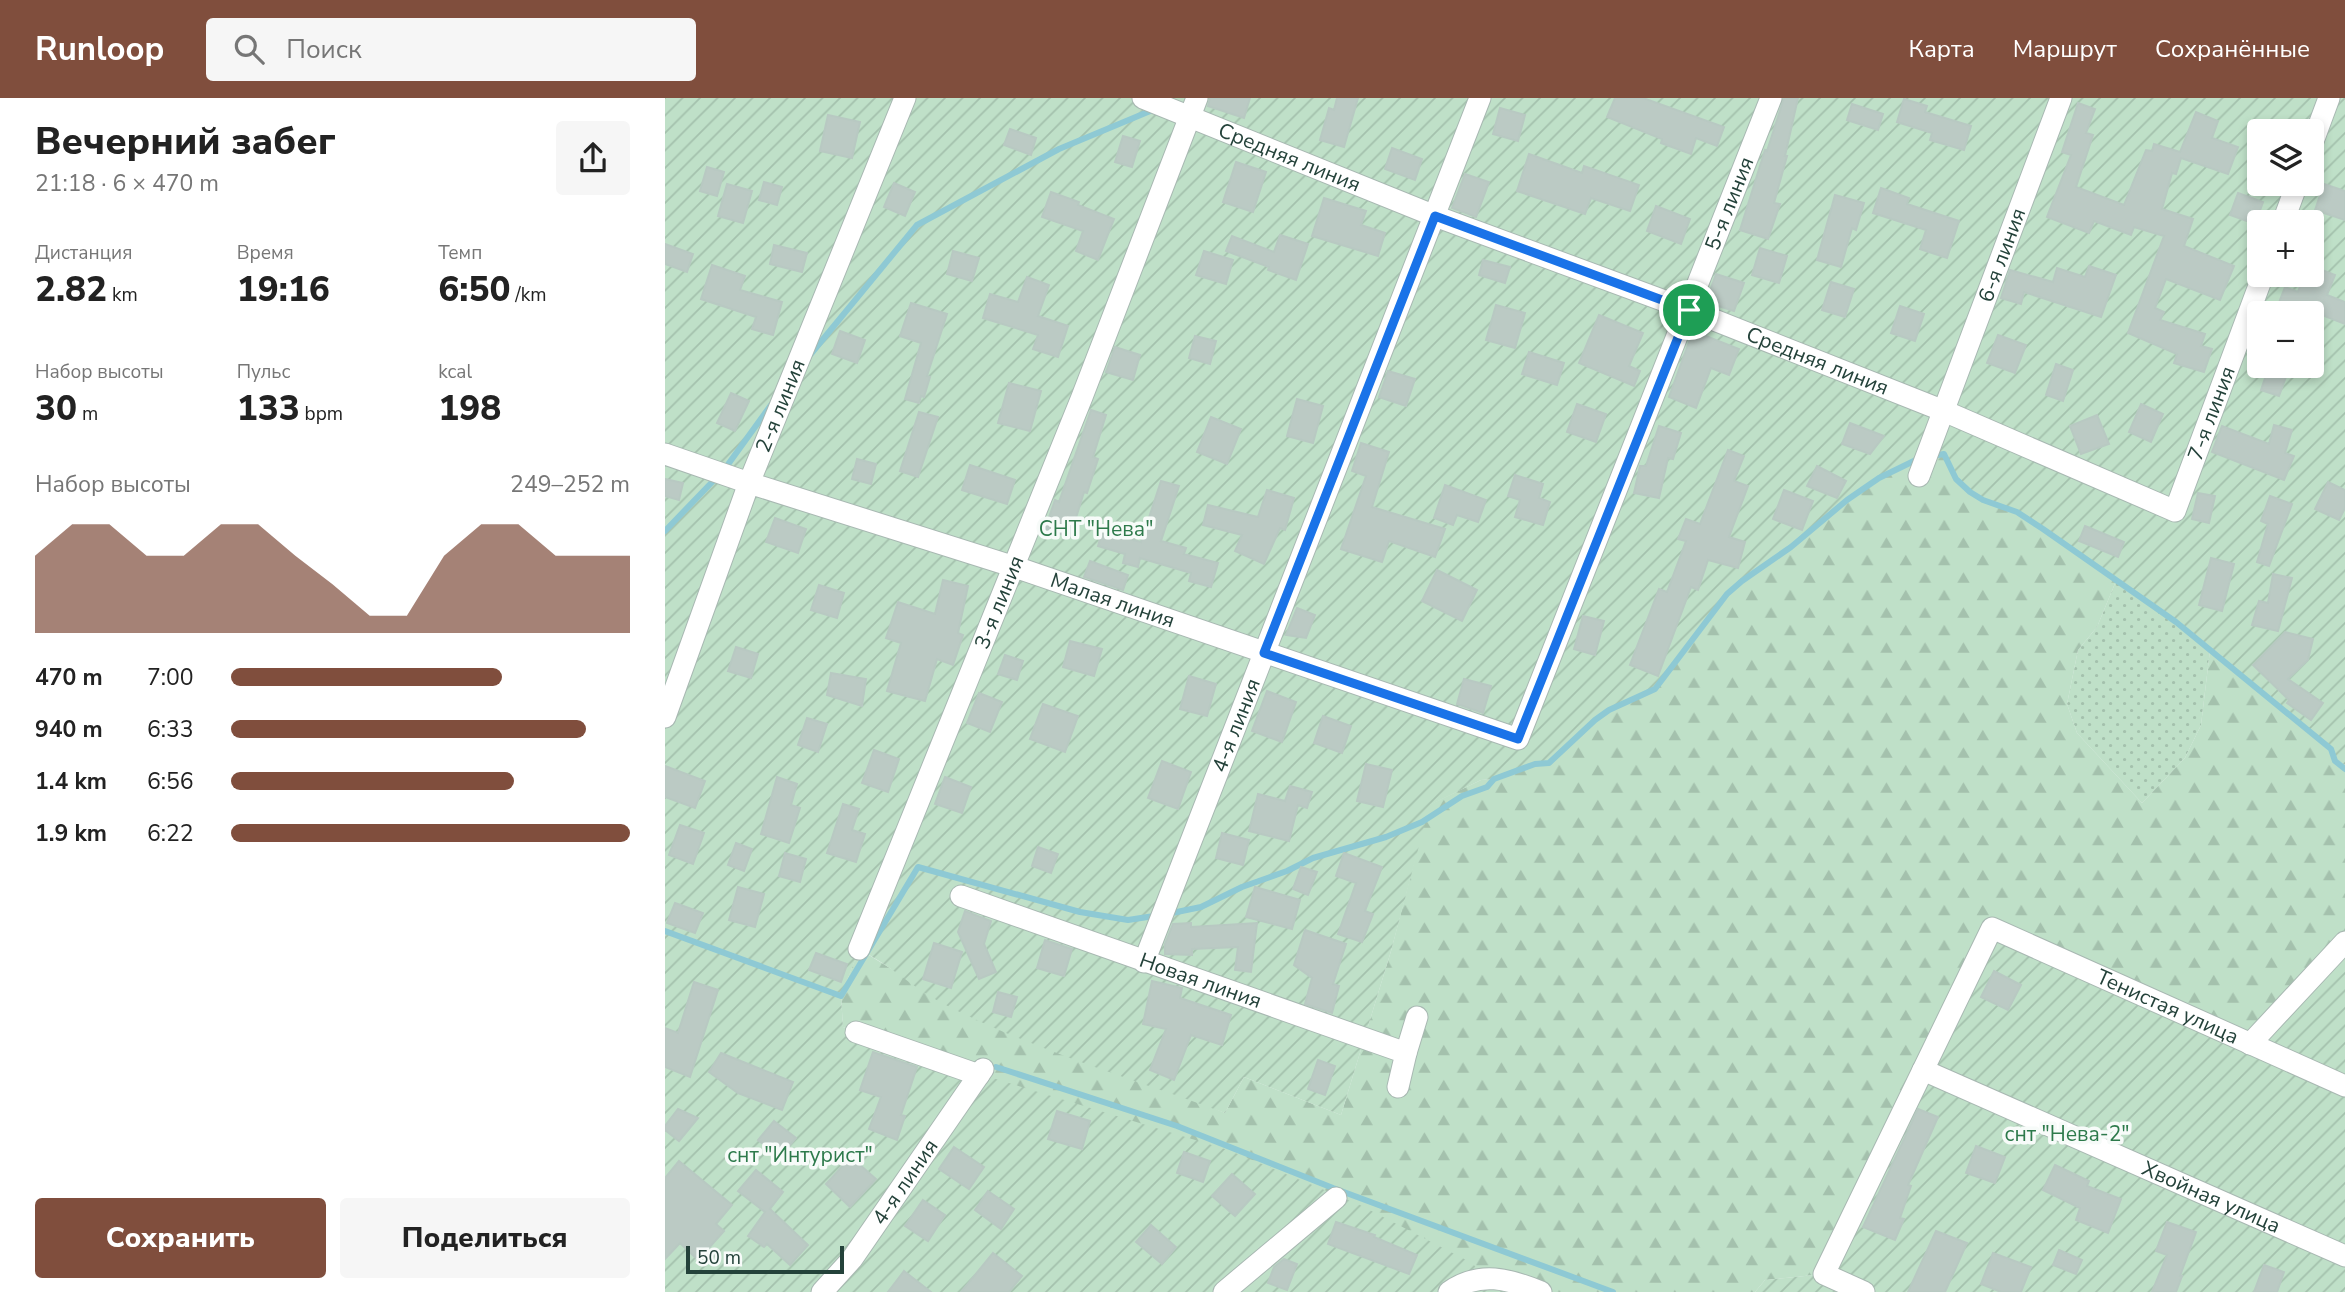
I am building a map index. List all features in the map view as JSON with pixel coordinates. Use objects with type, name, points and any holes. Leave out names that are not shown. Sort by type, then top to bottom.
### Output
[{"type":"street","name":"2-я линия","points":[[665,718],[742,481],[905,98]]},
{"type":"street","name":"Средняя линия","points":[[1143,98],[1193,107],[1435,216],[1689,310],[1938,408],[2175,511]]},
{"type":"street","name":"4-я линия","points":[[1145,962],[1480,98]]},
{"type":"street","name":"5-я линия","points":[[1518,739],[1689,310],[1770,98]]},
{"type":"street","points":[[1924,465],[1938,408],[2049,98]]},
{"type":"street","name":"6-я линия","points":[[1938,408],[2061,98]]},
{"type":"street","points":[[2321,119],[2329,98]]},
{"type":"street","name":"3-я линия","points":[[859,949],[1083,397],[1193,107]]},
{"type":"street","name":"7-я линия","points":[[2175,511],[2259,287]]},
{"type":"street","name":"Малая линия","points":[[665,454],[1015,567],[1518,739]]},
{"type":"street","name":"Новая линия","points":[[961,896],[1406,1053]]},
{"type":"street","name":"Тенистая улица","points":[[1923,1070],[1992,928],[2345,1086]]},
{"type":"street","points":[[2250,1044],[2345,942]]},
{"type":"street","points":[[1398,1087],[1417,1017]]},
{"type":"street","name":"4-я линия","points":[[822,1292],[852,1259],[981,1072],[856,1032]]},
{"type":"street","points":[[1864,1292],[1823,1274],[1923,1070]]},
{"type":"street","name":"Хвойная улица","points":[[1923,1070],[2345,1256]]},
{"type":"street","points":[[1224,1292],[1336,1198]]},
{"type":"street","points":[[1449,1292],[1486,1278],[1517,1283],[1541,1292]]},
{"type":"green space","name":"СНТ \"Нева\"","points":[[665,98],[2345,98],[2345,765],[2334,758],[2331,749],[2176,622],[2017,512],[1970,492],[1956,479],[1944,455],[1910,463],[1872,482],[1727,594],[1655,689],[1609,710],[1549,763],[1535,764],[1494,779],[1481,780],[1430,805],[1391,951],[1341,1115],[1244,1077],[1225,1113],[1045,1049],[974,1019],[930,996],[859,950],[841,996],[843,1027],[963,1069],[1228,1150],[1358,1204],[1472,1263],[1484,1276],[1541,1292],[665,1292]]},
{"type":"green space","points":[[1944,454],[1956,479],[1970,492],[2017,512],[2116,581],[2097,627],[2078,650],[2067,704],[2077,733],[2142,803],[2185,758],[2201,725],[2210,650],[2331,749],[2334,758],[2345,765],[2345,937],[2240,1039],[1824,1274],[1765,1280],[1755,1292],[1541,1292],[1486,1277],[963,1069],[843,1027],[841,996],[859,949],[898,973],[1225,1113],[1244,1077],[1341,1115],[1391,951],[1429,805],[1481,780],[1494,779],[1535,764],[1549,763],[1609,710],[1655,689],[1727,594],[1872,482],[1910,463]]},
{"type":"green space","points":[[2116,581],[2176,622],[2210,650],[2201,725],[2185,758],[2142,803],[2077,733],[2067,704],[2078,650],[2097,627]]},
{"type":"green space","name":"снт \"Нева-2\"","points":[[1992,928],[2240,1039],[2345,937],[2345,1292],[1755,1292],[1765,1280],[1824,1274]]},
{"type":"building","points":[[1210,98],[1250,98],[1244,118],[1208,106]]},
{"type":"building","points":[[1337,98],[1358,98],[1344,147],[1320,140],[1329,108],[1334,110]]},
{"type":"building","points":[[1615,98],[1643,98],[1724,127],[1717,146],[1696,138],[1691,154],[1607,117]]},
{"type":"building","points":[[1784,98],[1798,98],[1787,156],[1774,203],[1780,204],[1768,239],[1740,230]]},
{"type":"building","points":[[1904,99],[1927,106],[1925,112],[1971,126],[1964,150],[1930,140],[1932,133],[1897,122]]},
{"type":"building","points":[[2078,103],[2095,109],[2086,133],[2093,135],[2076,187],[2124,205],[2146,150],[2152,151],[2154,144],[2180,152],[2196,112],[2218,121],[2212,138],[2238,147],[2228,174],[2181,158],[2176,174],[2172,173],[2162,209],[2193,219],[2184,246],[2234,266],[2220,300],[2166,279],[2155,308],[2164,312],[2160,320],[2205,334],[2201,346],[2212,349],[2204,372],[2174,363],[2177,354],[2128,333],[2164,236],[2134,227],[2131,235],[2094,221],[2089,233],[2047,217],[2071,155],[2062,152]]},
{"type":"building","points":[[1852,104],[1883,114],[1878,130],[1847,120]]},
{"type":"building","points":[[1500,108],[1525,115],[1518,141],[1493,134]]},
{"type":"building","points":[[828,115],[860,122],[852,158],[820,151]]},
{"type":"building","points":[[1010,129],[1036,138],[1031,155],[1004,145]]},
{"type":"building","points":[[1123,136],[1140,141],[1132,167],[1115,162]]},
{"type":"building","points":[[1392,148],[1422,159],[1415,180],[1385,169]]},
{"type":"building","points":[[1529,154],[1582,173],[1584,166],[1639,185],[1630,211],[1591,198],[1585,214],[1517,191]]},
{"type":"building","points":[[1236,162],[1266,172],[1253,212],[1223,202]]},
{"type":"building","points":[[707,167],[724,172],[717,196],[700,191]]},
{"type":"building","points":[[1465,174],[1489,182],[1476,217],[1452,208]]},
{"type":"building","points":[[764,182],[782,187],[777,205],[759,200]]},
{"type":"building","points":[[894,183],[915,192],[905,216],[884,207]]},
{"type":"building","points":[[727,184],[752,191],[743,223],[718,216]]},
{"type":"building","points":[[2324,184],[2345,191],[2345,220],[2324,213],[2324,210],[2315,210],[2320,196],[2324,196]]},
{"type":"building","points":[[1881,188],[1909,198],[1907,204],[1959,221],[1947,258],[1920,249],[1926,230],[1873,213]]},
{"type":"building","points":[[1051,192],[1114,219],[1098,260],[1076,251],[1083,231],[1042,217]]},
{"type":"building","points":[[2238,193],[2263,202],[2260,210],[2247,210],[2247,221],[2230,215]]},
{"type":"building","points":[[1835,195],[1864,203],[1856,230],[1852,228],[1841,267],[1817,260]]},
{"type":"building","points":[[1324,198],[1366,211],[1361,225],[1385,233],[1378,256],[1312,236]]},
{"type":"building","points":[[1656,206],[1690,219],[1681,244],[1647,231]]},
{"type":"building","points":[[1280,235],[1308,244],[1296,280],[1226,251],[1232,236],[1274,252]]},
{"type":"building","points":[[665,244],[693,254],[687,272],[665,264]]},
{"type":"building","points":[[774,245],[807,253],[802,272],[770,264]]},
{"type":"building","points":[[1760,248],[1787,256],[1779,283],[1752,275]]},
{"type":"building","points":[[953,251],[979,258],[972,281],[947,274]]},
{"type":"building","points":[[1204,251],[1233,260],[1226,284],[1196,275]]},
{"type":"building","points":[[1483,260],[1510,267],[1505,283],[1479,275]]},
{"type":"building","points":[[712,265],[745,276],[740,290],[782,302],[773,335],[752,329],[756,317],[701,299]]},
{"type":"building","points":[[2089,266],[2116,275],[2101,317],[2024,292],[2021,304],[2001,298],[2010,270],[2053,282],[2057,268],[2085,277]]},
{"type":"building","points":[[2324,271],[2335,275],[2327,295],[2345,302],[2345,324],[2324,316],[2324,301],[2280,301],[2285,287],[2298,292],[2300,287],[2324,287]]},
{"type":"building","points":[[1716,274],[1744,283],[1734,311],[1706,302]]},
{"type":"building","points":[[1027,277],[1049,285],[1038,316],[1068,326],[1058,357],[1033,349],[1038,335],[983,318],[990,294],[1018,302]]},
{"type":"building","points":[[1831,282],[1854,289],[1845,317],[1822,310]]},
{"type":"building","points":[[911,303],[947,314],[927,376],[930,377],[924,397],[921,396],[919,403],[905,399],[921,343],[900,336]]},
{"type":"building","points":[[1496,305],[1525,313],[1515,348],[1486,340]]},
{"type":"building","points":[[1900,306],[1924,314],[1915,341],[1891,333]]},
{"type":"building","points":[[1599,315],[1643,333],[1629,366],[1640,371],[1634,386],[1579,363]]},
{"type":"building","points":[[840,331],[865,340],[857,363],[832,354]]},
{"type":"building","points":[[1693,331],[1739,349],[1729,375],[1711,368],[1696,408],[1669,397]]},
{"type":"building","points":[[1998,335],[2026,345],[2015,373],[1987,363]]},
{"type":"building","points":[[1195,336],[1216,341],[1210,364],[1189,358]]},
{"type":"building","points":[[1115,347],[1140,355],[1133,380],[1106,372]]},
{"type":"building","points":[[1529,352],[1564,363],[1557,385],[1522,374]]},
{"type":"building","points":[[2056,364],[2073,370],[2063,401],[2046,395]]},
{"type":"building","points":[[1388,371],[1415,379],[1406,406],[1379,397]]},
{"type":"building","points":[[2265,378],[2286,378],[2279,396],[2261,390]]},
{"type":"building","points":[[1009,383],[1041,391],[1030,431],[998,423]]},
{"type":"building","points":[[731,393],[749,401],[735,431],[717,423]]},
{"type":"building","points":[[1297,399],[1323,406],[1313,443],[1287,436]]},
{"type":"building","points":[[1577,404],[1606,414],[1596,442],[1567,432]]},
{"type":"building","points":[[2141,404],[2163,414],[2151,442],[2129,432]]},
{"type":"building","points":[[1091,410],[1106,415],[1093,457],[1098,459],[1070,537],[1045,529],[1055,500],[1059,502]]},
{"type":"building","points":[[919,412],[938,417],[918,477],[900,471]]},
{"type":"building","points":[[2097,415],[2109,444],[2081,454],[2070,426]]},
{"type":"building","points":[[1211,417],[1241,429],[1227,464],[1197,452]]},
{"type":"building","points":[[1850,423],[1884,436],[1870,454],[1842,444]]},
{"type":"building","points":[[2274,425],[2292,430],[2285,453],[2294,456],[2284,480],[2212,452],[2222,426],[2269,444]]},
{"type":"building","points":[[1659,426],[1681,433],[1673,459],[1668,458],[1659,498],[1634,493],[1640,466],[1646,466]]},
{"type":"building","points":[[1361,443],[1389,452],[1372,507],[1445,529],[1435,557],[1389,541],[1382,562],[1341,549],[1366,476],[1352,471]]},
{"type":"building","points":[[1728,450],[1744,456],[1734,481],[1748,486],[1729,537],[1745,542],[1738,568],[1708,560],[1698,590],[1691,587],[1658,676],[1630,665],[1659,589],[1667,592],[1686,541],[1678,539],[1686,519],[1700,524]]},
{"type":"building","points":[[857,459],[876,464],[871,484],[852,479]]},
{"type":"building","points":[[970,465],[1015,480],[1007,504],[962,490]]},
{"type":"building","points":[[1817,466],[1846,481],[1837,498],[1807,486]]},
{"type":"building","points":[[1515,475],[1543,484],[1539,498],[1550,502],[1543,525],[1515,517],[1520,500],[1508,496]]},
{"type":"building","points":[[665,479],[683,483],[679,500],[665,496]]},
{"type":"building","points":[[1161,481],[1179,486],[1161,541],[1186,548],[1184,554],[1218,563],[1211,587],[1189,581],[1191,573],[1140,558],[1138,567],[1123,563],[1125,554],[1098,546],[1102,532],[1141,542]]},
{"type":"building","points":[[2328,482],[2345,490],[2345,508],[2339,520],[2315,509]]},
{"type":"building","points":[[1445,485],[1486,500],[1478,522],[1457,515],[1453,525],[1434,518]]},
{"type":"building","points":[[1267,490],[1294,498],[1285,530],[1280,528],[1264,564],[1235,551],[1242,535],[1203,525],[1208,505],[1258,517]]},
{"type":"building","points":[[1784,490],[1813,501],[1802,530],[1773,519]]},
{"type":"building","points":[[2198,493],[2215,496],[2209,523],[2192,519]]},
{"type":"building","points":[[2270,496],[2292,504],[2269,566],[2257,562],[2268,524],[2261,521]]},
{"type":"building","points":[[775,518],[806,529],[798,553],[766,542]]},
{"type":"building","points":[[2085,526],[2124,542],[2118,557],[2079,541]]},
{"type":"building","points":[[2211,558],[2234,564],[2222,611],[2199,605]]},
{"type":"building","points":[[1090,561],[1128,575],[1123,590],[1084,577]]},
{"type":"building","points":[[1437,570],[1477,590],[1462,621],[1422,601]]},
{"type":"building","points":[[2273,574],[2292,578],[2278,631],[2252,625],[2259,601],[2268,603]]},
{"type":"building","points":[[943,580],[968,586],[958,633],[963,635],[953,665],[937,659],[925,701],[887,691],[901,643],[886,638],[898,602],[935,614]]},
{"type":"building","points":[[819,585],[844,593],[837,618],[811,610]]},
{"type":"building","points":[[1297,608],[1315,615],[1306,638],[1286,635]]},
{"type":"building","points":[[1583,616],[1604,621],[1595,655],[1574,649]]},
{"type":"building","points":[[2285,632],[2313,639],[2308,660],[2288,679],[2323,703],[2311,720],[2287,703],[2289,700],[2253,665]]},
{"type":"building","points":[[1070,641],[1102,649],[1094,676],[1063,667]]},
{"type":"building","points":[[736,647],[758,654],[751,678],[728,671]]},
{"type":"building","points":[[1005,655],[1023,661],[1017,680],[998,674]]},
{"type":"building","points":[[831,673],[866,679],[862,706],[827,695]]},
{"type":"building","points":[[1189,676],[1216,684],[1207,716],[1180,709]]},
{"type":"building","points":[[1464,679],[1491,686],[1483,713],[1457,704]]},
{"type":"building","points":[[1267,691],[1296,702],[1282,742],[1252,731]]},
{"type":"building","points":[[979,693],[1002,702],[990,732],[967,723]]},
{"type":"building","points":[[1043,704],[1078,716],[1065,752],[1030,739]]},
{"type":"building","points":[[1323,716],[1351,726],[1342,753],[1314,743]]},
{"type":"building","points":[[807,718],[827,724],[818,752],[798,745]]},
{"type":"building","points":[[874,750],[899,759],[888,792],[862,783]]},
{"type":"building","points":[[1162,761],[1191,772],[1178,809],[1148,798]]},
{"type":"building","points":[[1366,764],[1392,770],[1383,807],[1357,801]]},
{"type":"building","points":[[665,766],[705,781],[695,808],[665,797]]},
{"type":"building","points":[[777,777],[797,784],[791,805],[800,808],[789,843],[761,834]]},
{"type":"building","points":[[945,777],[971,787],[962,813],[935,804]]},
{"type":"building","points":[[1290,786],[1312,792],[1307,808],[1298,805],[1289,841],[1249,831],[1258,794],[1285,801]]},
{"type":"building","points":[[843,804],[859,809],[852,830],[865,834],[856,862],[827,853]]},
{"type":"building","points":[[680,825],[704,833],[693,864],[669,855]]},
{"type":"building","points":[[1222,833],[1249,840],[1243,865],[1216,858]]},
{"type":"building","points":[[736,843],[752,849],[744,871],[728,865]]},
{"type":"building","points":[[1038,847],[1058,854],[1051,873],[1032,866]]},
{"type":"building","points":[[785,853],[806,859],[800,882],[779,876]]},
{"type":"building","points":[[1344,853],[1382,867],[1365,911],[1373,914],[1362,942],[1338,934],[1356,883],[1336,876]]},
{"type":"building","points":[[1301,867],[1317,872],[1308,895],[1293,889]]},
{"type":"building","points":[[738,887],[764,894],[755,927],[729,920]]},
{"type":"building","points":[[1255,887],[1300,900],[1292,929],[1246,917]]},
{"type":"building","points":[[675,903],[703,913],[695,933],[667,923]]},
{"type":"building","points":[[965,911],[991,921],[984,944],[996,972],[979,979],[958,932]]},
{"type":"building","points":[[1191,923],[1191,927],[1257,923],[1251,972],[1235,970],[1238,947],[1192,949],[1192,955],[1165,954],[1165,944],[1173,924]]},
{"type":"building","points":[[1305,930],[1346,944],[1333,984],[1339,986],[1332,1013],[1305,1004],[1312,978],[1294,965]]},
{"type":"building","points":[[1045,940],[1072,949],[1064,976],[1037,968]]},
{"type":"building","points":[[934,943],[962,952],[951,988],[923,979]]},
{"type":"building","points":[[816,953],[847,964],[841,982],[809,970]]},
{"type":"building","points":[[1994,971],[2021,985],[2008,1010],[1981,997]]},
{"type":"building","points":[[1152,981],[1182,988],[1180,998],[1231,1015],[1222,1045],[1191,1035],[1174,1080],[1150,1070],[1166,1029],[1143,1024]]},
{"type":"building","points":[[694,982],[718,990],[690,1077],[665,1067],[665,1028],[678,1033]]},
{"type":"building","points":[[998,992],[1017,997],[1011,1017],[993,1012]]},
{"type":"building","points":[[873,1052],[917,1067],[901,1115],[905,1116],[897,1140],[869,1129],[881,1097],[860,1090]]},
{"type":"building","points":[[721,1053],[793,1082],[782,1110],[738,1093],[709,1072]]},
{"type":"building","points":[[1318,1060],[1335,1066],[1325,1095],[1308,1089]]},
{"type":"building","points":[[678,1109],[698,1118],[679,1141],[665,1130],[665,1126]]},
{"type":"building","points":[[1918,1109],[1938,1117],[1908,1185],[1911,1186],[1900,1218],[1904,1219],[1895,1240],[1863,1227]]},
{"type":"building","points":[[1057,1111],[1090,1121],[1082,1149],[1048,1139]]},
{"type":"building","points":[[774,1121],[796,1138],[780,1157],[758,1140]]},
{"type":"building","points":[[1976,1146],[2005,1157],[1995,1183],[1966,1173]]},
{"type":"building","points":[[954,1147],[984,1167],[969,1189],[939,1169]]},
{"type":"building","points":[[1184,1152],[1210,1161],[1203,1182],[1177,1173]]},
{"type":"building","points":[[851,1157],[876,1179],[850,1207],[826,1184]]},
{"type":"building","points":[[679,1161],[732,1205],[716,1224],[724,1231],[698,1260],[680,1243],[665,1259],[665,1178]]},
{"type":"building","points":[[2055,1165],[2089,1181],[2087,1186],[2121,1199],[2108,1233],[2076,1220],[2080,1208],[2043,1190]]},
{"type":"building","points":[[756,1170],[783,1192],[770,1209],[808,1245],[790,1265],[767,1244],[764,1247],[748,1236],[765,1212],[738,1191]]},
{"type":"building","points":[[1232,1174],[1255,1194],[1235,1216],[1212,1196]]},
{"type":"building","points":[[988,1191],[1014,1209],[1001,1229],[975,1210]]},
{"type":"building","points":[[923,1200],[945,1215],[928,1241],[905,1226]]},
{"type":"building","points":[[1336,1222],[1375,1235],[1374,1237],[1417,1255],[1409,1274],[1328,1244]]},
{"type":"building","points":[[2167,1222],[2196,1232],[2176,1292],[2152,1292],[2167,1255],[2156,1251]]},
{"type":"building","points":[[1151,1225],[1176,1247],[1162,1264],[1136,1242]]},
{"type":"building","points":[[1936,1231],[1967,1243],[1945,1292],[1908,1292]]},
{"type":"building","points":[[2059,1250],[2082,1260],[2076,1274],[2053,1265]]},
{"type":"building","points":[[993,1253],[1022,1276],[1009,1292],[961,1292]]},
{"type":"building","points":[[1993,1253],[2031,1267],[2021,1292],[2001,1292],[1981,1284]]},
{"type":"building","points":[[1284,1259],[1297,1264],[1287,1290],[1268,1283],[1274,1267]]},
{"type":"building","points":[[2264,1265],[2284,1272],[2277,1292],[2254,1292]]},
{"type":"building","points":[[904,1271],[931,1292],[888,1292]]},
{"type":"waterway","points":[[810,355],[917,225],[1059,149],[1155,109]]},
{"type":"waterway","points":[[724,470],[771,405]]},
{"type":"waterway","points":[[1931,456],[1944,454],[1956,479],[1970,492],[1983,500],[2017,512],[2176,622],[2331,749],[2335,761],[2345,769]]},
{"type":"waterway","points":[[1172,913],[1201,907],[1313,858],[1386,837],[1422,822],[1462,796],[1487,787],[1494,779],[1535,764],[1549,763],[1609,710],[1655,689],[1727,594],[1742,581],[1791,547],[1847,500],[1879,478],[1920,458]]},
{"type":"waterway","points":[[665,531],[716,478]]},
{"type":"waterway","points":[[665,931],[841,996],[918,867],[1080,912],[1128,920],[1154,916]]},
{"type":"waterway","points":[[996,1067],[1177,1126],[1333,1188],[1613,1292]]},
{"type":"route","points":[[1435,216],[1689,310],[1518,739],[1264,653],[1435,216]]},
{"type":"park label","name":"снт \"Интурист\"","points":[[800,1155]]}]
